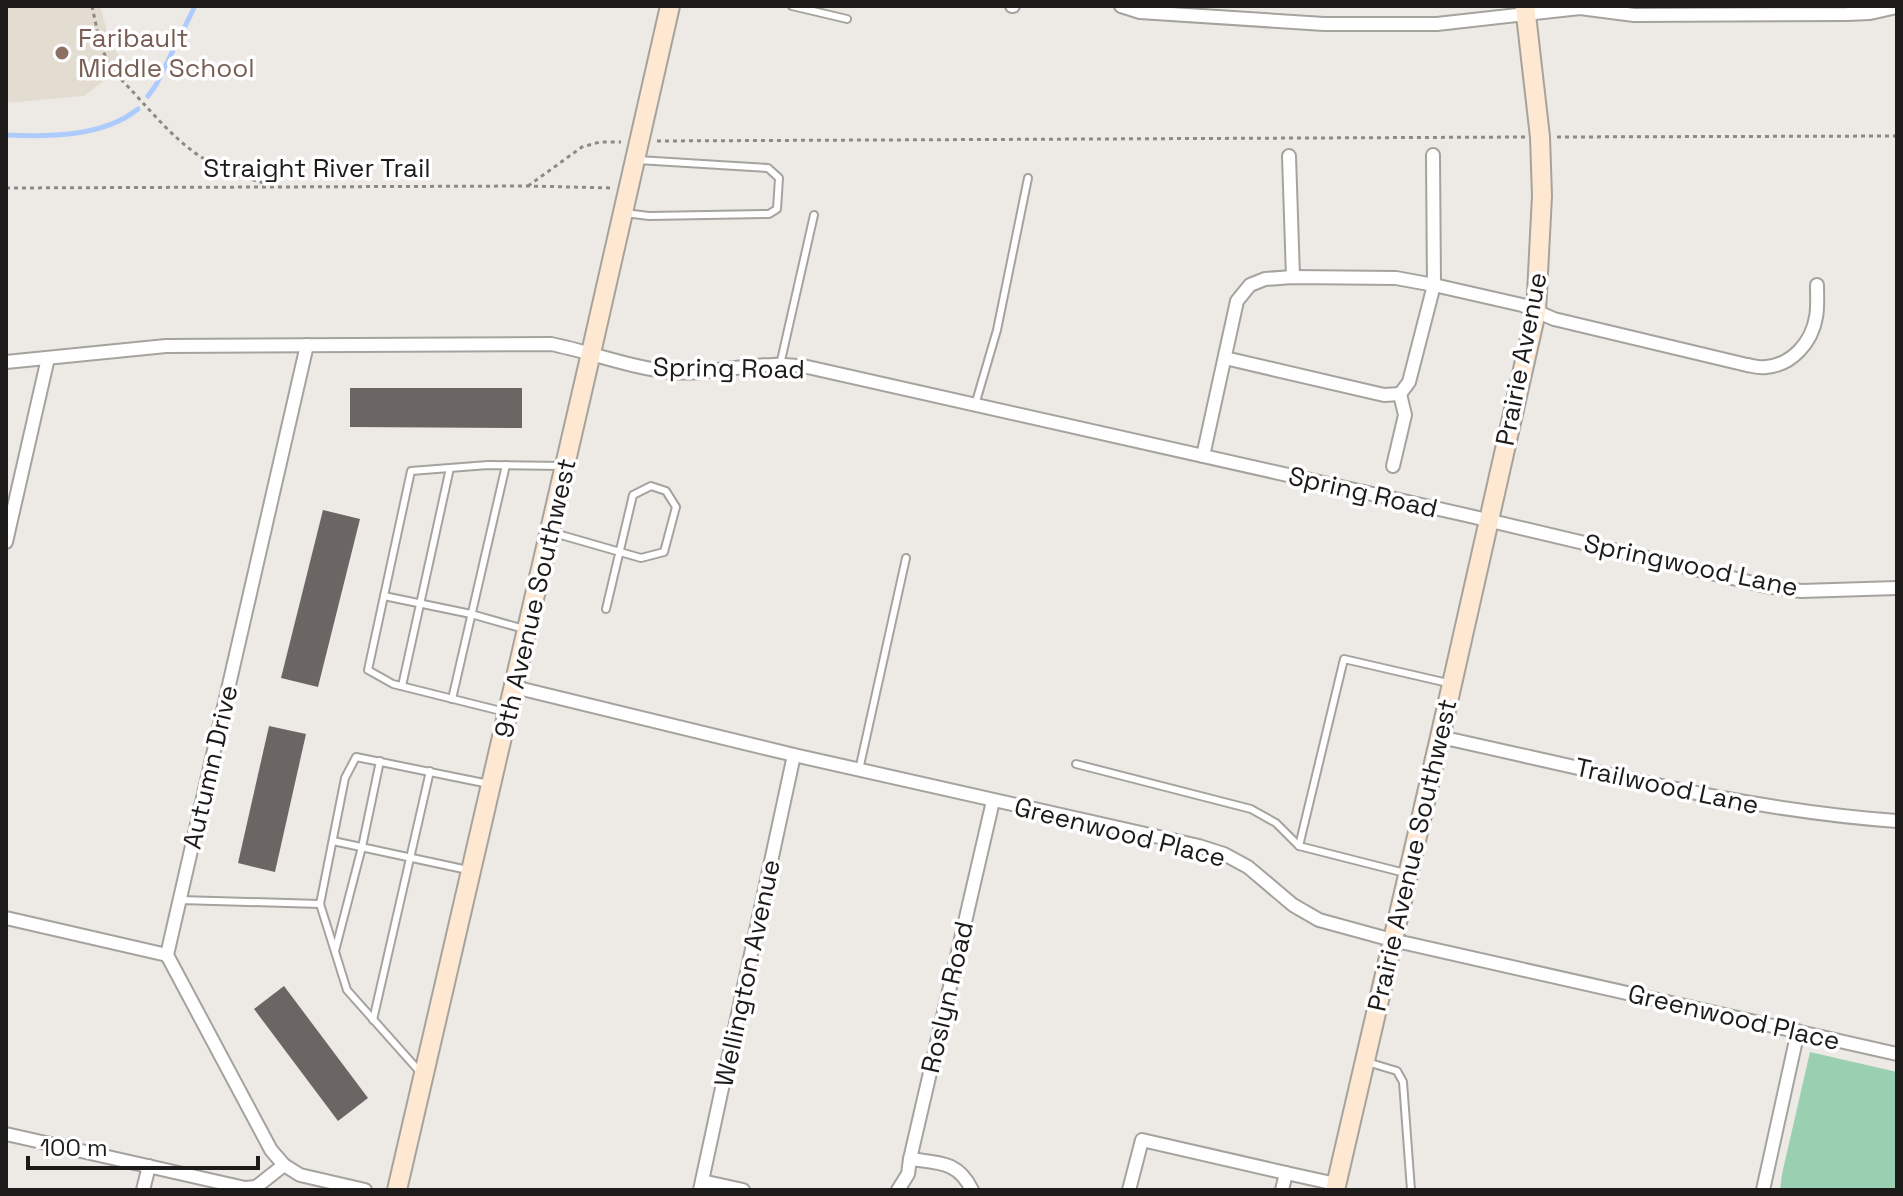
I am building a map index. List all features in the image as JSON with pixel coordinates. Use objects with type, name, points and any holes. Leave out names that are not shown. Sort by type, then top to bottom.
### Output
[{"type":"street","name":"9th Avenue Southwest","points":[[397,1190],[670,6]]},
{"type":"street","points":[[1121,6],[1140,12],[1324,24],[1437,24],[1526,10],[1580,8],[1634,15],[1847,14],[1897,7]]},
{"type":"street","name":"Prairie Avenue","points":[[1488,520],[1536,312],[1542,196],[1540,137],[1526,10]]},
{"type":"street","points":[[1225,358],[1384,395],[1400,394],[1409,382],[1434,285],[1433,155]]},
{"type":"street","points":[[1289,156],[1293,277]]},
{"type":"street","points":[[1203,456],[1237,301],[1250,285],[1265,279],[1396,278],[1522,305],[1554,319],[1732,362],[1766,367],[1799,353],[1811,337],[1816,317],[1817,285]]},
{"type":"street","name":"Spring Road","points":[[6,362],[166,346],[551,344],[644,368],[674,372],[706,373],[780,365],[803,366],[1488,520]]},
{"type":"street","name":"Autumn Drive","points":[[167,955],[307,345]]},
{"type":"street","points":[[6,542],[48,358]]},
{"type":"street","points":[[1393,466],[1405,415],[1400,394]]},
{"type":"street","name":"Springwood Lane","points":[[1488,520],[1766,586],[1801,591],[1897,588]]},
{"type":"street","name":"Prairie Avenue Southwest","points":[[1336,1187],[1488,520]]},
{"type":"street","name":"Greenwood Place","points":[[514,687],[794,755],[1199,846],[1224,854],[1248,867],[1293,905],[1319,920],[1392,940],[1897,1054]]},
{"type":"street","name":"Trailwood Lane","points":[[1440,737],[1714,797],[1785,809],[1897,821]]},
{"type":"street","name":"Wellington Avenue","points":[[701,1185],[794,755]]},
{"type":"street","name":"Roslyn Road","points":[[898,1190],[908,1174],[993,801]]},
{"type":"street","points":[[6,918],[167,955],[271,1150],[284,1165],[300,1175],[365,1190]]},
{"type":"street","points":[[1763,1190],[1798,1031]]},
{"type":"street","points":[[6,1134],[245,1188],[256,1187],[284,1165]]},
{"type":"street","points":[[1129,1190],[1142,1140],[1336,1187]]},
{"type":"street","points":[[910,1159],[955,1168],[966,1178],[972,1190]]},
{"type":"street","points":[[143,1190],[149,1166]]},
{"type":"street","points":[[1282,1190],[1286,1173]]},
{"type":"street","points":[[701,1185],[743,1190]]},
{"type":"lane","points":[[792,6],[847,19]]},
{"type":"lane","points":[[623,213],[649,216],[769,214],[777,209],[779,178],[768,168],[635,160]]},
{"type":"lane","points":[[975,405],[997,330],[1028,178]]},
{"type":"lane","points":[[780,365],[814,215]]},
{"type":"lane","points":[[452,699],[506,465]]},
{"type":"lane","points":[[508,713],[393,684],[368,670],[411,471],[506,465],[565,466]]},
{"type":"lane","points":[[402,686],[450,468]]},
{"type":"lane","points":[[550,532],[619,552],[641,558],[664,552],[676,507],[666,491],[651,486],[633,495],[619,552],[606,609]]},
{"type":"lane","points":[[859,770],[906,558]]},
{"type":"lane","points":[[384,596],[471,614],[528,630]]},
{"type":"lane","points":[[1299,846],[1344,659],[1452,684]]},
{"type":"lane","points":[[423,1076],[347,990],[320,904],[345,778],[356,757],[492,784]]},
{"type":"lane","points":[[335,951],[380,761]]},
{"type":"lane","points":[[1076,764],[1251,809],[1276,823],[1299,846],[1408,874]]},
{"type":"lane","points":[[373,1020],[430,771]]},
{"type":"lane","points":[[333,841],[472,870]]},
{"type":"lane","points":[[180,900],[320,904]]},
{"type":"lane","points":[[1364,1062],[1397,1071],[1403,1082],[1411,1190]]},
{"type":"path","points":[[92,6],[108,63],[177,140],[217,168],[276,186]]},
{"type":"path","points":[[528,186],[582,147],[600,142],[1897,136]]},
{"type":"path","name":"Straight River Trail","points":[[6,188],[528,186],[629,189]]},
{"type":"shaded area","name":"Faribault Middle School","points":[[6,6],[100,6],[110,42],[125,65],[84,96],[6,103]]},
{"type":"green space","points":[[1810,1052],[1897,1072],[1897,1190],[1780,1190]]},
{"type":"building","points":[[350,388],[522,388],[522,428],[350,427]]},
{"type":"building","points":[[323,510],[360,519],[318,687],[281,678]]},
{"type":"building","points":[[269,726],[306,734],[275,872],[238,863]]},
{"type":"building","points":[[284,986],[368,1098],[338,1121],[254,1009]]},
{"type":"waterway","points":[[148,96],[195,6]]},
{"type":"waterway","points":[[6,135],[40,136],[92,130],[109,125],[138,109]]},
{"type":"place","name":"Faribault Middle School","points":[[62,53]]}]
